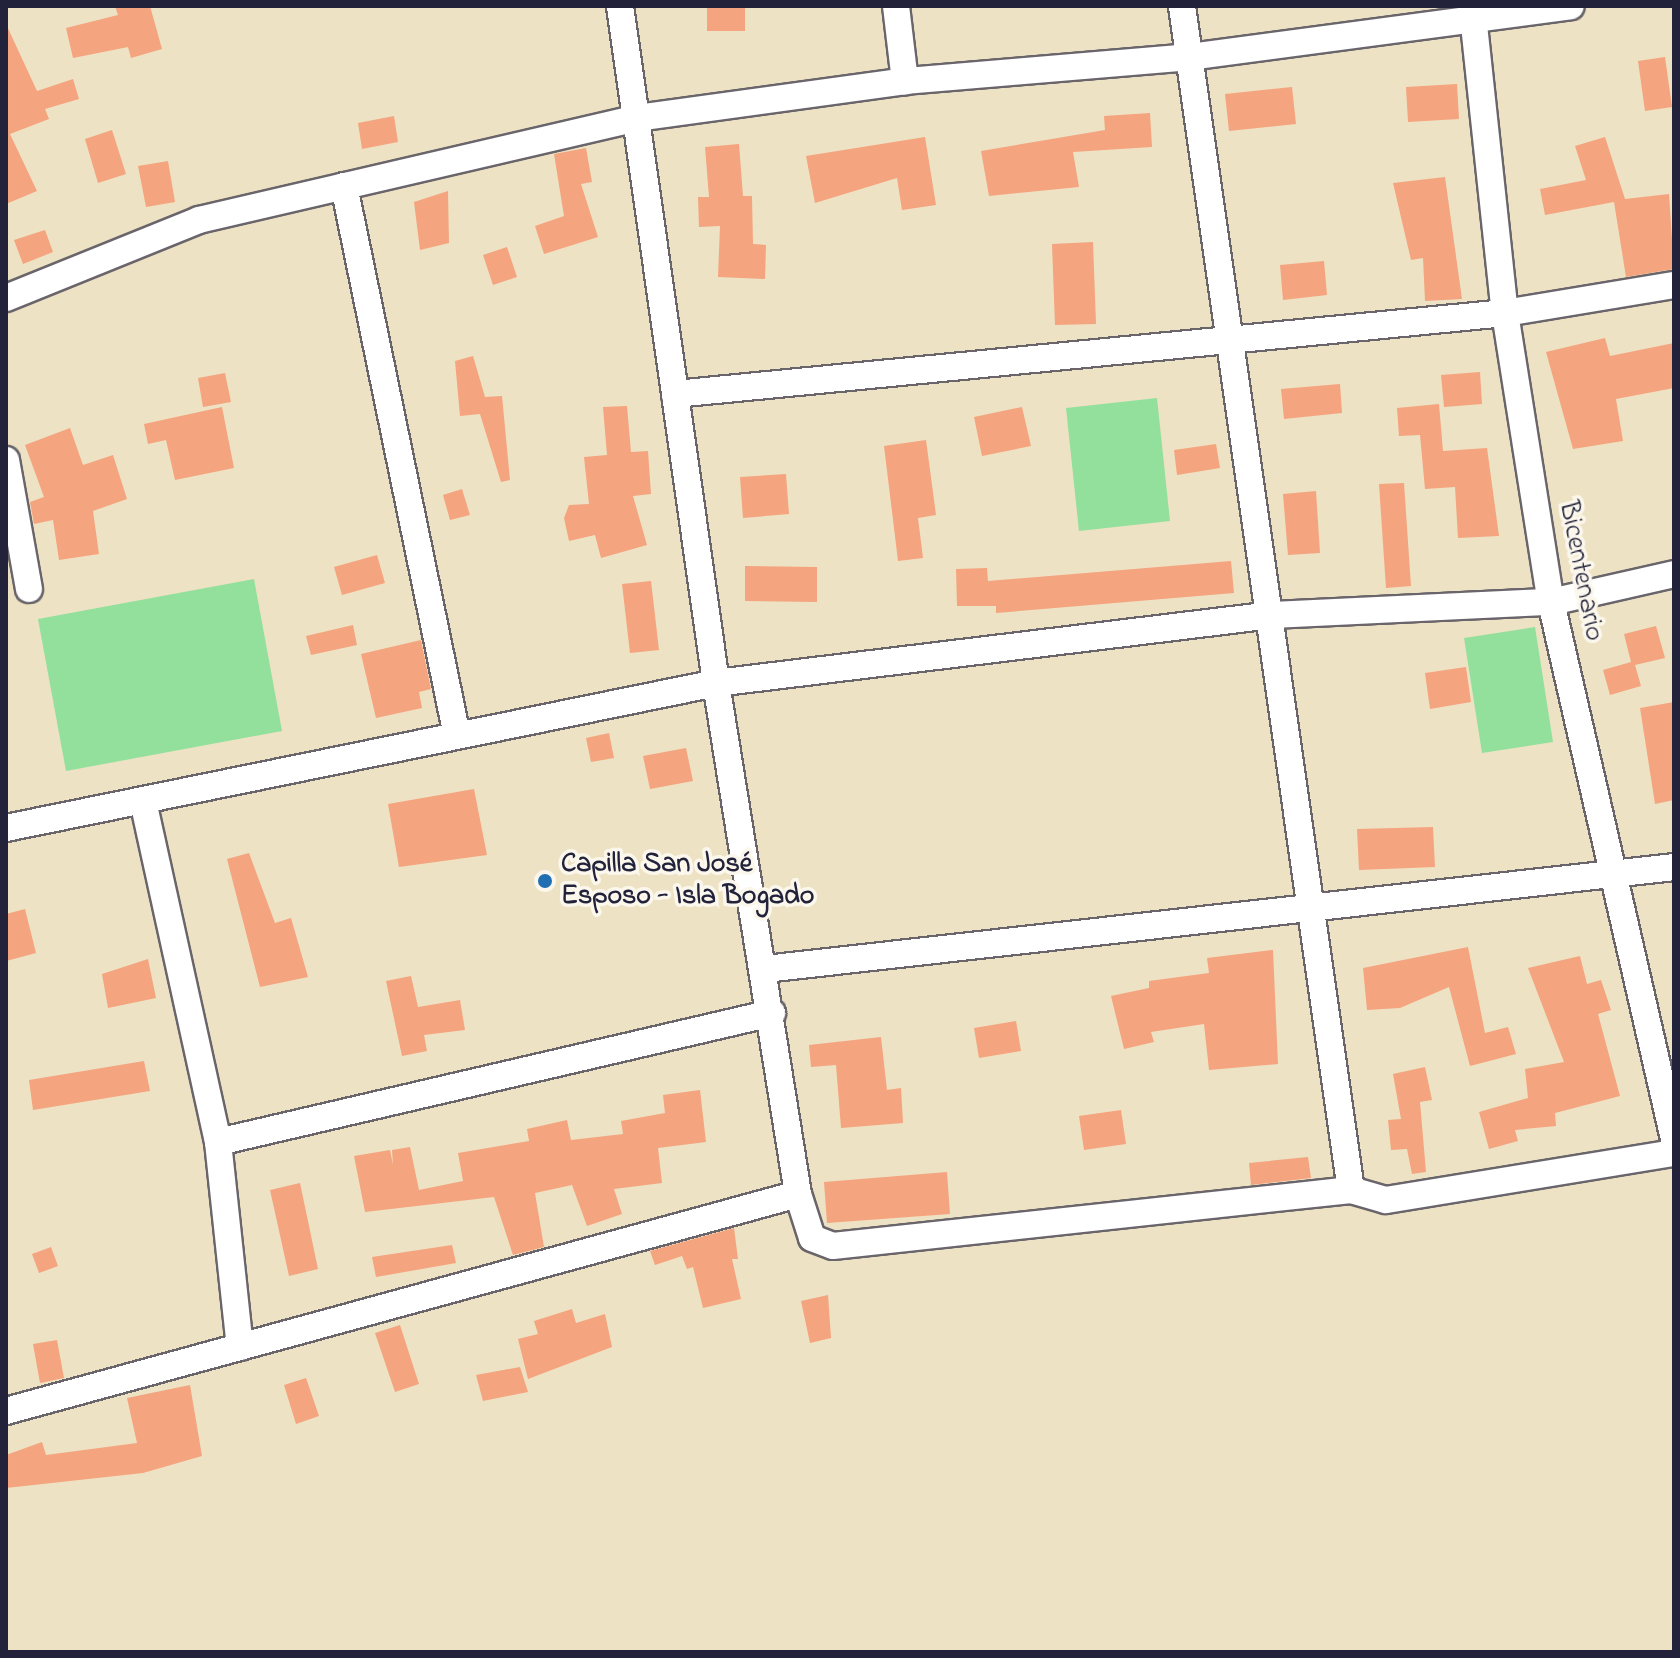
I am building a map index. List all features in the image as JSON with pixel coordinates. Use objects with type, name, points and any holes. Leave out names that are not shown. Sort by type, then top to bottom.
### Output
[{"type":"street","points":[[620,6],[716,683],[765,969],[798,1194],[807,1232],[833,1246],[1351,1190],[1386,1200],[1674,1153]]},
{"type":"street","points":[[896,6],[905,81]]},
{"type":"street","points":[[1182,6],[1315,911],[1351,1190]]},
{"type":"street","points":[[6,298],[199,220],[636,118],[905,81],[1190,57],[1473,14],[1571,6]]},
{"type":"street","name":"Bicentenario","points":[[1473,14],[1505,313],[1551,602],[1617,878],[1674,1139]]},
{"type":"street","points":[[344,186],[457,736]]},
{"type":"street","points":[[675,394],[1231,337],[1505,313],[1674,285]]},
{"type":"street","points":[[6,460],[29,589]]},
{"type":"street","points":[[6,828],[716,683],[1272,615],[1551,602],[1674,574]]},
{"type":"street","points":[[143,801],[218,1142],[240,1347]]},
{"type":"street","points":[[765,969],[1617,878],[1674,867]]},
{"type":"street","points":[[218,1142],[772,1013]]},
{"type":"street","points":[[6,1411],[798,1194]]},
{"type":"green space","points":[[1157,398],[1170,521],[1079,531],[1066,408]]},
{"type":"green space","points":[[254,579],[282,731],[66,771],[38,619]]},
{"type":"green space","points":[[1535,627],[1553,742],[1482,753],[1464,638]]},
{"type":"building","points":[[115,6],[150,6],[162,49],[131,58],[128,47],[73,58],[66,28],[118,15]]},
{"type":"building","points":[[707,6],[745,6],[745,31],[707,31]]},
{"type":"building","points":[[6,24],[37,91],[73,79],[79,99],[45,109],[49,119],[10,134],[37,191],[6,204]]},
{"type":"building","points":[[1665,57],[1672,107],[1645,111],[1638,61]]},
{"type":"building","points":[[1457,84],[1459,119],[1408,122],[1406,87]]},
{"type":"building","points":[[1292,87],[1296,124],[1229,131],[1225,94]]},
{"type":"building","points":[[1150,113],[1152,147],[1073,152],[1079,187],[989,196],[981,151],[1105,130],[1104,116]]},
{"type":"building","points":[[394,116],[398,142],[362,149],[358,123]]},
{"type":"building","points":[[112,130],[126,174],[98,183],[85,139]]},
{"type":"building","points":[[925,137],[936,205],[902,210],[897,178],[815,203],[806,156]]},
{"type":"building","points":[[1605,137],[1625,199],[1669,194],[1674,269],[1626,277],[1614,202],[1545,215],[1540,189],[1586,180],[1575,146]]},
{"type":"building","points":[[739,144],[743,196],[752,196],[753,244],[766,245],[765,279],[718,277],[720,226],[699,227],[698,197],[709,197],[705,147]]},
{"type":"building","points":[[586,148],[592,182],[581,184],[598,237],[544,254],[535,226],[564,216],[554,154]]},
{"type":"building","points":[[168,161],[175,202],[146,207],[138,166]]},
{"type":"building","points":[[1445,177],[1462,299],[1425,301],[1423,258],[1411,260],[1393,183]]},
{"type":"building","points":[[448,191],[449,243],[420,250],[414,202]]},
{"type":"building","points":[[45,230],[53,252],[23,264],[14,240]]},
{"type":"building","points":[[1093,242],[1096,324],[1055,325],[1052,244]]},
{"type":"building","points":[[507,247],[517,277],[493,285],[483,255]]},
{"type":"building","points":[[1324,261],[1327,295],[1283,300],[1280,265]]},
{"type":"building","points":[[1605,338],[1610,356],[1674,343],[1674,388],[1616,399],[1623,441],[1573,449],[1546,352]]},
{"type":"building","points":[[473,356],[485,397],[502,396],[510,480],[501,482],[480,414],[460,416],[455,361]]},
{"type":"building","points":[[1480,372],[1482,404],[1444,407],[1441,375]]},
{"type":"building","points":[[225,373],[231,402],[203,407],[198,378]]},
{"type":"building","points":[[1340,384],[1342,413],[1284,419],[1281,389]]},
{"type":"building","points":[[1439,404],[1443,451],[1487,448],[1499,536],[1458,538],[1455,487],[1425,489],[1420,435],[1399,436],[1397,408]]},
{"type":"building","points":[[627,406],[631,452],[648,451],[651,494],[633,496],[647,545],[601,558],[595,535],[569,541],[564,518],[569,505],[589,504],[584,457],[607,455],[603,407]]},
{"type":"building","points":[[222,407],[234,468],[175,480],[166,440],[148,444],[144,424]]},
{"type":"building","points":[[1022,407],[1031,446],[982,456],[974,417]]},
{"type":"building","points":[[70,428],[83,465],[113,455],[127,499],[93,511],[99,554],[59,560],[53,520],[34,524],[30,502],[44,497],[25,445]]},
{"type":"building","points":[[926,440],[936,515],[918,518],[923,558],[898,561],[884,446]]},
{"type":"building","points":[[1216,444],[1220,468],[1177,475],[1174,450]]},
{"type":"building","points":[[786,474],[789,514],[743,518],[740,477]]},
{"type":"building","points":[[1404,483],[1411,586],[1386,588],[1379,484]]},
{"type":"building","points":[[462,489],[470,515],[450,520],[443,495]]},
{"type":"building","points":[[1316,491],[1320,553],[1288,555],[1283,494]]},
{"type":"building","points":[[377,555],[385,583],[342,595],[334,567]]},
{"type":"building","points":[[1231,561],[1234,593],[996,613],[996,606],[957,606],[956,569],[987,568],[988,581]]},
{"type":"building","points":[[745,566],[817,567],[817,602],[745,601]]},
{"type":"building","points":[[651,581],[659,650],[630,653],[622,584]]},
{"type":"building","points":[[353,625],[357,645],[311,655],[306,636]]},
{"type":"building","points":[[1656,626],[1665,658],[1635,665],[1641,686],[1610,695],[1603,670],[1631,662],[1624,634]]},
{"type":"building","points":[[421,640],[431,689],[419,692],[422,708],[376,718],[361,654]]},
{"type":"building","points":[[1466,667],[1471,702],[1430,709],[1425,673]]},
{"type":"building","points":[[1674,702],[1674,800],[1655,804],[1640,708]]},
{"type":"building","points":[[609,733],[614,758],[591,762],[586,738]]},
{"type":"building","points":[[686,748],[693,781],[650,789],[643,756]]},
{"type":"building","points":[[474,789],[487,855],[399,867],[388,804]]},
{"type":"building","points":[[1433,827],[1435,867],[1359,870],[1357,829]]},
{"type":"building","points":[[249,853],[275,923],[291,918],[308,977],[260,987],[227,859]]},
{"type":"building","points":[[25,909],[36,953],[6,961],[6,914]]},
{"type":"building","points":[[1468,947],[1485,1033],[1508,1027],[1516,1054],[1470,1066],[1449,987],[1400,1008],[1367,1010],[1363,968]]},
{"type":"building","points":[[1273,950],[1278,1064],[1209,1070],[1204,1024],[1151,1032],[1154,1042],[1124,1049],[1111,996],[1149,988],[1149,981],[1209,973],[1207,958]]},
{"type":"building","points":[[1580,956],[1587,984],[1601,980],[1611,1010],[1598,1014],[1620,1096],[1555,1113],[1556,1126],[1515,1130],[1518,1141],[1489,1149],[1479,1112],[1528,1098],[1525,1069],[1564,1062],[1528,968]]},
{"type":"building","points":[[148,959],[156,998],[108,1008],[102,974]]},
{"type":"building","points":[[411,976],[418,1007],[460,1000],[465,1030],[424,1035],[427,1051],[402,1056],[386,981]]},
{"type":"building","points":[[1016,1021],[1021,1051],[979,1058],[974,1028]]},
{"type":"building","points":[[881,1037],[887,1090],[901,1088],[903,1123],[841,1128],[836,1065],[811,1067],[809,1045]]},
{"type":"building","points":[[144,1061],[150,1091],[33,1110],[29,1080]]},
{"type":"building","points":[[1425,1067],[1432,1100],[1420,1102],[1426,1172],[1412,1174],[1407,1149],[1391,1150],[1388,1120],[1401,1119],[1393,1074]]},
{"type":"building","points":[[700,1090],[706,1142],[658,1148],[662,1183],[614,1189],[622,1214],[587,1226],[572,1185],[535,1193],[544,1247],[513,1255],[494,1197],[365,1212],[354,1156],[390,1150],[393,1165],[392,1150],[410,1147],[419,1190],[463,1181],[458,1153],[529,1141],[527,1129],[567,1120],[571,1140],[623,1134],[621,1121],[665,1113],[663,1095]]},
{"type":"building","points":[[1121,1110],[1126,1144],[1084,1150],[1079,1116]]},
{"type":"building","points":[[1308,1157],[1311,1178],[1251,1185],[1249,1163]]},
{"type":"building","points":[[947,1172],[950,1214],[827,1223],[824,1182]]},
{"type":"building","points":[[300,1183],[318,1269],[289,1276],[270,1190]]},
{"type":"building","points":[[734,1228],[738,1259],[732,1259],[741,1299],[703,1308],[693,1267],[687,1269],[682,1256],[655,1265],[650,1251]]},
{"type":"building","points":[[452,1245],[456,1263],[376,1277],[372,1257]]},
{"type":"building","points":[[51,1247],[58,1266],[39,1273],[32,1254]]},
{"type":"building","points":[[828,1295],[831,1338],[810,1343],[801,1301]]},
{"type":"building","points":[[572,1309],[576,1323],[605,1314],[612,1347],[528,1379],[518,1339],[538,1334],[534,1321]]},
{"type":"building","points":[[400,1325],[419,1384],[395,1392],[375,1333]]},
{"type":"building","points":[[57,1340],[64,1378],[40,1383],[33,1344]]},
{"type":"building","points":[[520,1367],[528,1392],[483,1401],[476,1375]]},
{"type":"building","points":[[306,1378],[319,1416],[296,1424],[284,1385]]},
{"type":"building","points":[[190,1385],[202,1456],[143,1473],[6,1488],[6,1455],[42,1442],[46,1455],[137,1443],[127,1398]]},
{"type":"place","name":"Capilla San José Esposo - Isla Bogado","points":[[545,881]]}]
